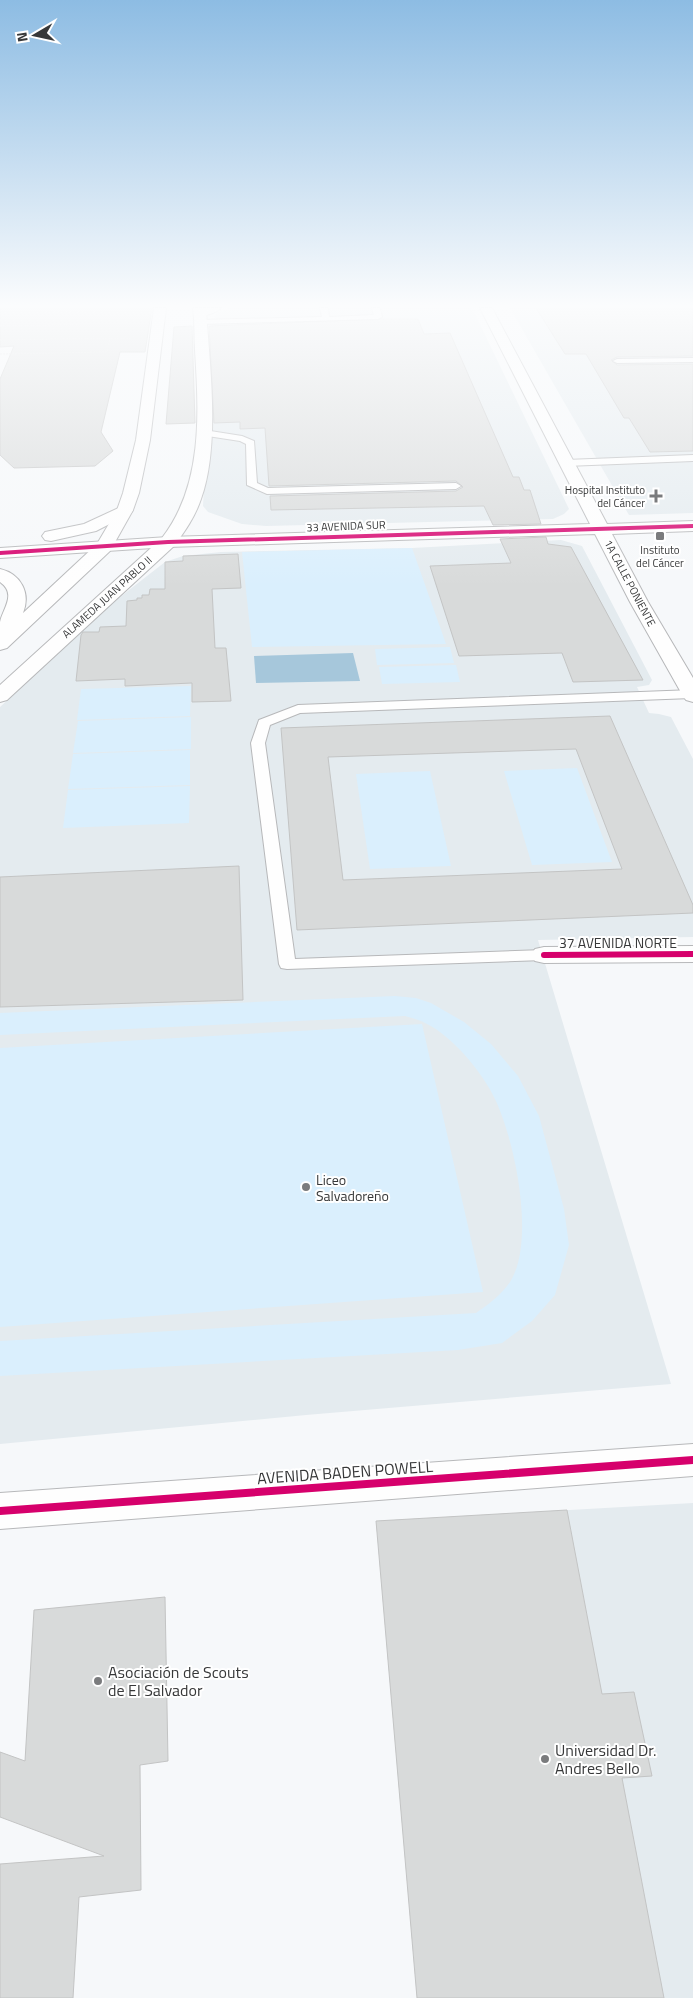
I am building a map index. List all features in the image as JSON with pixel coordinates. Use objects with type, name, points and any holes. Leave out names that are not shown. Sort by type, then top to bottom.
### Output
[{"type":"main road","points":[[109,540],[125,510],[131,493],[143,440],[149,401]]},
{"type":"main road","points":[[0,644],[109,540],[125,531],[134,521],[150,473],[161,401]]},
{"type":"main road","points":[[189,426],[192,401]]},
{"type":"main road","name":"ALAMEDA JUAN PABLO II","points":[[0,696],[178,532],[187,518],[200,474],[204,433],[204,401]]},
{"type":"main road","name":"1A CALLE PONIENTE","points":[[534,401],[639,602],[693,695]]},
{"type":"main road","points":[[168,542],[181,509],[185,470]]},
{"type":"main road","points":[[0,539],[70,534],[109,520],[125,510]]},
{"type":"main road","name":"33 AVENIDA SUR","points":[[0,553],[109,540],[168,542],[693,526]]},
{"type":"main road","points":[[0,574],[11,582],[17,591],[18,601],[0,637]]},
{"type":"main road","name":"37 AVENIDA NORTE","points":[[544,955],[693,954]]},
{"type":"main road","name":"AVENIDA BADEN POWELL","points":[[0,1512],[693,1460]]},
{"type":"lane","points":[[204,433],[250,443],[252,485],[266,491],[456,486]]},
{"type":"lane","points":[[566,463],[693,458]]},
{"type":"lane","points":[[544,955],[287,964],[258,743],[264,722],[298,709],[693,695]]},
{"type":"shaded area","points":[[208,401],[517,401],[569,509],[564,514],[553,519],[266,526],[242,524],[208,512],[203,506]]},
{"type":"shaded area","points":[[564,401],[693,401],[693,513],[629,515]]},
{"type":"shaded area","name":"Liceo Salvadoreño","points":[[561,540],[582,546],[652,680],[649,685],[637,687],[649,713],[671,717],[693,759],[693,937],[538,940],[671,1384],[306,1415],[0,1444],[0,707],[106,608],[165,562],[183,556],[221,552],[412,548]]},
{"type":"shaded area","points":[[412,548],[446,644],[252,647],[242,552]]},
{"type":"shaded area","points":[[450,647],[454,663],[377,665],[375,649]]},
{"type":"shaded area","points":[[353,653],[360,681],[256,683],[254,656]]},
{"type":"shaded area","points":[[456,665],[460,682],[382,684],[379,667]]},
{"type":"shaded area","points":[[191,686],[190,716],[77,720],[81,689]]},
{"type":"shaded area","points":[[191,717],[191,749],[73,753],[78,721]]},
{"type":"shaded area","points":[[190,750],[190,785],[68,789],[73,754]]},
{"type":"shaded area","points":[[577,768],[612,862],[532,865],[504,771]]},
{"type":"shaded area","points":[[430,771],[451,866],[370,869],[356,774]]},
{"type":"shaded area","points":[[190,786],[189,823],[63,828],[68,790]]},
{"type":"shaded area","points":[[395,996],[416,998],[431,1003],[464,1022],[491,1044],[518,1076],[539,1116],[564,1209],[569,1245],[555,1295],[532,1321],[502,1343],[458,1350],[0,1376],[0,1341],[476,1313],[499,1295],[510,1282],[518,1264],[521,1242],[520,1191],[509,1140],[495,1099],[483,1078],[456,1046],[437,1030],[424,1023],[405,1016],[0,1035],[0,1013]]},
{"type":"shaded area","points":[[422,1024],[483,1292],[0,1327],[0,1048]]},
{"type":"shaded area","name":"Universidad Dr. Andres Bello","points":[[693,1503],[693,1998],[417,1998],[376,1521]]},
{"type":"building","points":[[0,401],[108,401],[101,432],[113,451],[95,466],[14,468],[0,455]]},
{"type":"building","points":[[168,401],[194,401],[195,423],[166,424]]},
{"type":"building","points":[[213,401],[480,401],[513,477],[519,477],[524,490],[530,490],[541,524],[493,525],[484,506],[271,510],[270,496],[456,491],[463,487],[456,481],[269,486],[265,428],[240,429],[240,422],[214,423]]},
{"type":"building","points":[[614,401],[693,401],[693,451],[650,452],[629,418],[624,418]]},
{"type":"building","points":[[546,537],[548,544],[571,547],[643,680],[573,682],[562,653],[459,656],[430,566],[511,563],[500,539]]},
{"type":"building","points":[[238,554],[241,588],[212,589],[215,648],[226,648],[231,701],[192,702],[192,683],[125,686],[125,679],[76,681],[81,635],[83,632],[99,632],[100,627],[126,626],[127,601],[142,598],[142,595],[149,595],[150,589],[165,589],[165,562],[183,561],[183,556]]},
{"type":"building","points":[[610,716],[693,905],[693,913],[297,930],[281,728]],"holes":[[[576,749],[622,869],[343,880],[328,757]]]},
{"type":"building","points":[[239,866],[243,1000],[0,1007],[0,877]]},
{"type":"building","name":"Universidad Dr. Andres Bello","points":[[567,1510],[602,1694],[634,1692],[652,1776],[622,1778],[664,1998],[417,1998],[376,1521]]},
{"type":"building","name":"Asociación de Scouts de El Salvador","points":[[165,1597],[168,1761],[140,1765],[141,1890],[79,1897],[73,1998],[0,1998],[0,1864],[104,1856],[0,1817],[0,1752],[25,1761],[34,1610]]},
{"type":"cycle path","points":[[0,553],[168,542],[693,526]]},
{"type":"cycle path","points":[[544,955],[693,954]]},
{"type":"cycle path","points":[[0,1511],[693,1460]]},
{"type":"place","name":"Hospital Instituto del Cáncer","points":[[656,496]]},
{"type":"place","name":"Instituto del Cáncer","points":[[660,536]]},
{"type":"place","name":"Liceo Salvadoreño","points":[[306,1187]]},
{"type":"place","name":"Asociación de Scouts de El Salvador","points":[[98,1681]]},
{"type":"place","name":"Universidad Dr. Andres Bello","points":[[545,1759]]}]
